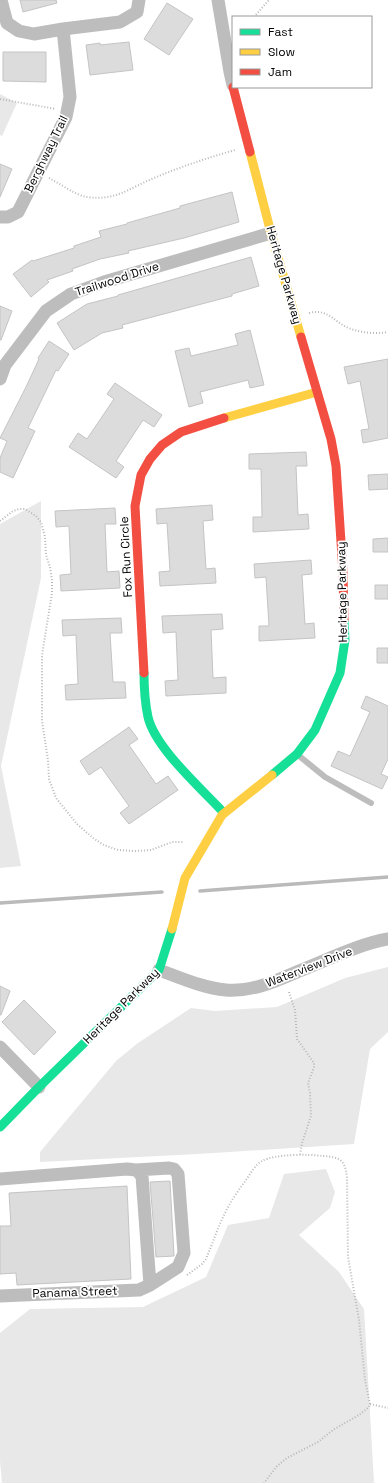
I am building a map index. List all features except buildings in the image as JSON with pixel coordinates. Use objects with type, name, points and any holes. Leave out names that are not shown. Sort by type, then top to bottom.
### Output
[{"type":"street","points":[[1,0],[6,23],[19,31],[34,34],[120,22],[137,12],[139,0]]},
{"type":"street","name":"Heritage Parkway","points":[[218,0],[232,81]]},
{"type":"street","name":"Berghway Trail","points":[[0,217],[8,217],[18,212],[66,117],[70,97],[63,29]]},
{"type":"street","name":"Heritage Parkway","points":[[0,1127],[159,970],[177,913],[185,878],[224,813],[297,754],[315,730],[340,674],[345,640],[343,572],[336,466],[331,439],[271,232],[234,88]]},
{"type":"street","name":"Trailwood Drive","points":[[0,379],[3,363],[46,311],[71,294],[104,282],[271,232]]},
{"type":"street","name":"Fox Run Circle","points":[[224,813],[171,757],[154,732],[148,717],[144,682],[135,506],[137,491],[141,475],[150,458],[162,445],[180,432],[206,423],[317,392]]},
{"type":"street","name":"Waterview Drive","points":[[159,970],[196,984],[212,988],[228,990],[252,988],[275,982],[345,953],[388,938]]},
{"type":"street","points":[[0,1047],[39,1087]]},
{"type":"street","name":"Panama Street","points":[[0,1179],[127,1169],[174,1169],[178,1174],[184,1253],[178,1267],[150,1285],[139,1290],[0,1296]]},
{"type":"street","points":[[136,1170],[142,1176],[150,1285]]},
{"type":"lane","points":[[297,754],[325,777],[371,803]]},
{"type":"path","points":[[255,16],[269,0]]},
{"type":"path","points":[[0,99],[67,112]]},
{"type":"path","points":[[37,173],[58,182],[80,195],[92,197],[111,196],[122,194],[140,184],[171,171],[242,148]]},
{"type":"path","points":[[295,316],[315,311],[322,312],[351,329],[373,334],[388,332]]},
{"type":"path","points":[[0,521],[12,511],[25,509],[36,516],[41,522],[46,537],[46,555],[50,567],[52,592],[42,655],[42,721],[48,760],[48,779],[56,798],[77,824],[93,838],[104,845],[118,850],[150,850],[172,842],[183,842]]},
{"type":"path","points":[[289,992],[295,1010],[297,1039],[314,1063],[308,1083],[311,1116],[302,1143],[300,1155]]},
{"type":"path","points":[[185,1277],[206,1259],[231,1202],[262,1161],[270,1158],[300,1155],[324,1156],[340,1160],[346,1168],[348,1257],[359,1320],[365,1380],[370,1404],[369,1407],[359,1415],[337,1427],[318,1442],[287,1458],[277,1466],[264,1483]]},
{"type":"path","points":[[370,1404],[388,1408]]},
{"type":"shaded area","points":[[0,94],[17,103],[2,136],[0,135]]},
{"type":"shaded area","points":[[41,501],[41,578],[1,766],[21,866],[0,868],[0,524]]},
{"type":"shaded area","points":[[388,967],[388,1032],[370,1049],[354,1144],[40,1162],[40,1152],[116,1061],[138,1043],[191,1008],[215,1011],[277,1007],[345,978]]},
{"type":"shaded area","points":[[326,1169],[335,1192],[330,1208],[299,1235],[339,1272],[364,1309],[374,1483],[2,1483],[0,1461],[0,1333],[30,1309],[143,1307],[206,1277],[228,1225],[269,1218],[284,1174]]},
{"type":"waterway","points":[[200,891],[388,877]]},
{"type":"waterway","points":[[0,903],[162,892]]},
{"type":"traffic: fast","points":[[272,775],[297,754],[315,730],[340,673],[345,640],[344,620]]},
{"type":"traffic: fast","points":[[144,673],[146,706],[152,729],[169,755],[180,768],[224,813]]},
{"type":"traffic: fast","points":[[0,1127],[159,970],[172,929]]},
{"type":"traffic: slow","points":[[250,152],[271,233],[301,337]]},
{"type":"traffic: slow","points":[[224,418],[317,392]]},
{"type":"traffic: slow","points":[[172,929],[185,878],[222,815],[272,775]]},
{"type":"traffic: jam","points":[[233,88],[250,152]]},
{"type":"traffic: jam","points":[[301,337],[331,439],[336,466],[343,572],[344,620]]},
{"type":"traffic: jam","points":[[144,673],[135,506],[141,475],[150,459],[162,445],[181,432],[224,418]]}]
